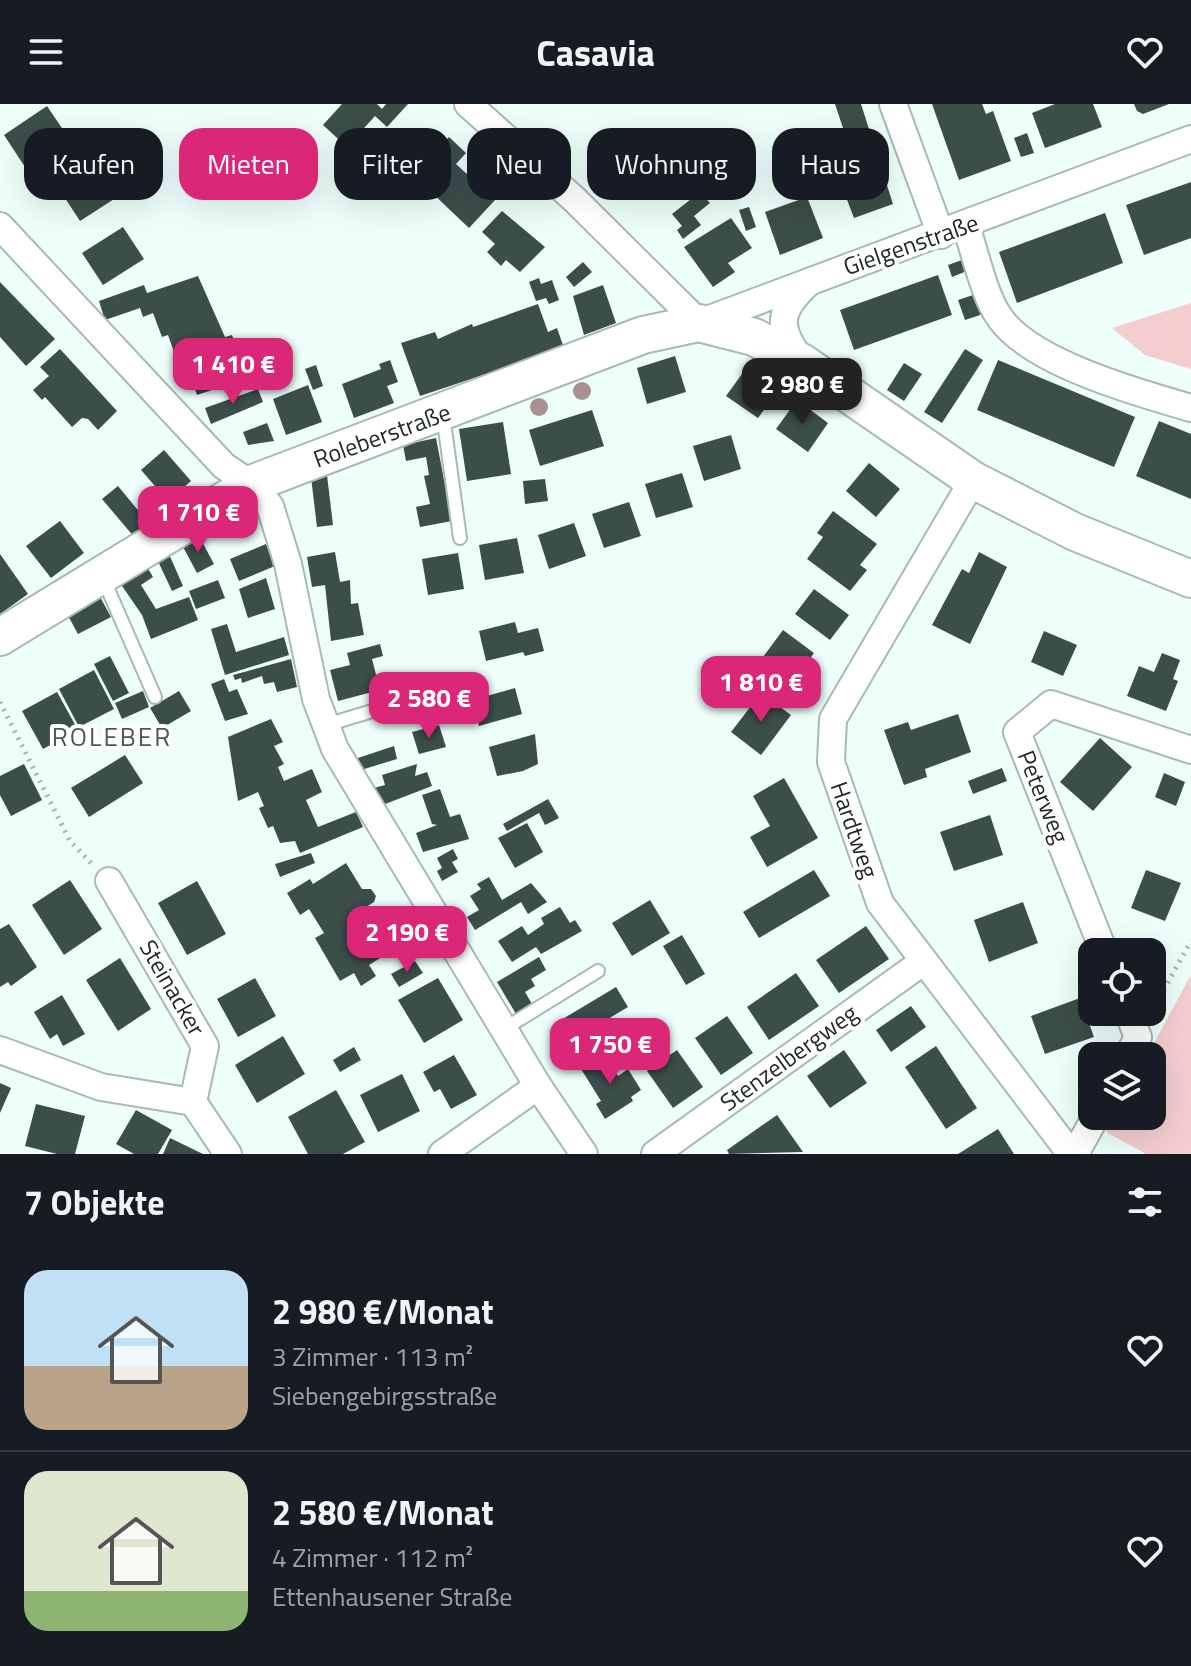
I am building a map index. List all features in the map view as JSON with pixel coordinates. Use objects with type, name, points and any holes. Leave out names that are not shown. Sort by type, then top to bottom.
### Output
[{"type":"main road","points":[[699,323],[754,337],[803,363],[973,480],[1075,532],[1191,579]]},
{"type":"main road","name":"Roleberstraße","points":[[0,637],[251,484],[443,414],[643,335],[699,323]]},
{"type":"street","points":[[468,104],[574,199],[699,323]]},
{"type":"street","points":[[893,104],[999,317],[1015,333],[1114,386],[1191,408]]},
{"type":"street","name":"Gielgenstraße","points":[[699,323],[1191,139]]},
{"type":"street","points":[[0,226],[224,466],[251,484],[270,506],[288,564],[316,699],[335,749],[538,1086],[584,1154]]},
{"type":"street","points":[[803,363],[784,336],[784,318],[790,299],[809,281]]},
{"type":"street","name":"Hardtweg","points":[[973,480],[833,719],[831,762],[880,903],[1073,1154]]},
{"type":"street","name":"Peterweg","points":[[1098,938],[1017,732],[1051,704],[1191,750]]},
{"type":"street","name":"Steinacker","points":[[109,881],[205,1046],[193,1102]]},
{"type":"street","name":"Stenzelbergweg","points":[[655,1154],[924,961]]},
{"type":"street","points":[[0,1050],[101,1087],[193,1102],[228,1154]]},
{"type":"street","points":[[442,1154],[538,1086]]},
{"type":"street","points":[[1073,1154],[1088,1130]]},
{"type":"lane","points":[[443,414],[460,538]]},
{"type":"lane","points":[[102,575],[155,697]]},
{"type":"lane","points":[[326,725],[445,689]]},
{"type":"lane","points":[[504,1029],[598,971]]},
{"type":"path","points":[[0,702],[70,841],[109,881]]},
{"type":"path","points":[[1166,987],[1191,941]]},
{"type":"shaded area","points":[[1191,303],[1191,369],[1145,355],[1112,328]]},
{"type":"shaded area","points":[[1191,975],[1191,1154],[1146,1154],[1106,1132],[1166,1130],[1166,1042],[1155,1042]]},
{"type":"building","points":[[342,104],[377,104],[382,109],[386,104],[408,104],[387,127],[375,116],[364,128],[334,128],[334,135],[323,125]]},
{"type":"building","points":[[835,104],[861,104],[869,128],[843,128]]},
{"type":"building","points":[[932,104],[982,104],[986,114],[993,111],[1011,161],[959,180]]},
{"type":"building","points":[[1055,104],[1093,104],[1102,127],[1045,148],[1032,113]]},
{"type":"building","points":[[1134,104],[1169,104],[1143,114],[1137,111]]},
{"type":"building","points":[[47,106],[62,128],[24,128],[24,165],[4,135]]},
{"type":"building","points":[[1027,133],[1034,153],[1021,157],[1014,138]]},
{"type":"building","points":[[451,139],[466,153],[456,164],[467,174],[467,200],[495,200],[469,228],[439,200],[451,200]]},
{"type":"building","points":[[1191,182],[1191,238],[1144,255],[1126,205]]},
{"type":"building","points":[[889,192],[893,204],[854,218],[847,200],[889,200]]},
{"type":"building","points":[[66,200],[113,200],[80,221]]},
{"type":"building","points":[[690,200],[707,200],[710,203],[694,216],[701,225],[683,239],[677,230],[682,226],[672,214]]},
{"type":"building","points":[[799,200],[808,200],[823,238],[780,255],[765,212]]},
{"type":"building","points":[[749,207],[756,227],[746,231],[739,210]]},
{"type":"building","points":[[502,211],[545,247],[520,272],[506,260],[501,266],[487,252],[495,244],[482,232]]},
{"type":"building","points":[[1105,213],[1123,263],[1017,303],[999,252]]},
{"type":"building","points":[[731,218],[752,248],[728,263],[735,272],[713,287],[684,247]]},
{"type":"building","points":[[123,227],[144,259],[103,285],[82,253]]},
{"type":"building","points":[[962,260],[967,271],[952,277],[948,265]]},
{"type":"building","points":[[583,262],[592,272],[574,287],[566,277]]},
{"type":"building","points":[[938,275],[952,315],[854,350],[840,310]]},
{"type":"building","points":[[198,276],[225,337],[232,335],[248,378],[197,395],[186,364],[179,366],[168,335],[162,337],[153,313],[143,317],[140,308],[105,320],[99,301],[144,285],[147,293]]},
{"type":"building","points":[[539,278],[541,284],[552,280],[559,300],[549,304],[546,298],[536,301],[529,282]]},
{"type":"building","points":[[0,282],[55,339],[26,366],[0,337]]},
{"type":"building","points":[[603,285],[616,323],[584,335],[573,296]]},
{"type":"building","points":[[979,293],[986,313],[965,320],[958,300]]},
{"type":"building","points":[[538,304],[548,332],[557,328],[564,348],[420,396],[401,343],[435,332],[438,339],[472,324],[473,327]]},
{"type":"building","points":[[60,349],[117,411],[98,430],[88,419],[82,418],[72,427],[45,397],[42,400],[33,390],[49,376],[40,367]]},
{"type":"building","points":[[965,349],[983,360],[942,423],[924,412]]},
{"type":"building","points":[[675,356],[686,392],[647,404],[637,368]]},
{"type":"building","points":[[390,360],[398,382],[387,386],[394,403],[354,418],[342,384],[381,369],[379,364]]},
{"type":"building","points":[[998,360],[1135,417],[1114,467],[977,410]]},
{"type":"building","points":[[904,363],[922,374],[904,401],[887,390]]},
{"type":"building","points":[[316,365],[323,386],[313,390],[305,369]]},
{"type":"building","points":[[747,367],[779,389],[758,418],[726,396]]},
{"type":"building","points":[[308,385],[322,422],[286,435],[273,399]]},
{"type":"building","points":[[258,389],[263,402],[211,424],[205,408]]},
{"type":"building","points":[[797,400],[828,423],[808,452],[776,429]]},
{"type":"building","points":[[592,410],[604,446],[540,466],[529,430]]},
{"type":"building","points":[[1159,421],[1191,434],[1191,499],[1136,476]]},
{"type":"building","points":[[503,422],[511,474],[467,481],[459,429]]},
{"type":"building","points":[[267,423],[274,441],[248,445],[243,432]]},
{"type":"building","points":[[731,435],[741,469],[704,481],[693,446]]},
{"type":"building","points":[[436,438],[452,521],[420,527],[416,507],[430,504],[424,476],[429,475],[426,457],[406,461],[403,445]]},
{"type":"building","points":[[164,450],[191,481],[168,501],[141,470]]},
{"type":"building","points":[[869,463],[900,489],[876,517],[846,491]]},
{"type":"building","points":[[682,473],[693,507],[656,518],[645,484]]},
{"type":"building","points":[[327,475],[333,525],[317,527],[311,477]]},
{"type":"building","points":[[545,479],[548,501],[525,504],[523,481]]},
{"type":"building","points":[[118,486],[151,526],[135,538],[102,499]]},
{"type":"building","points":[[629,502],[641,536],[604,548],[592,514]]},
{"type":"building","points":[[833,511],[877,544],[860,565],[867,570],[850,591],[807,559],[823,537],[817,533]]},
{"type":"building","points":[[60,521],[84,553],[51,578],[26,546]]},
{"type":"building","points":[[574,523],[586,556],[549,569],[538,535]]},
{"type":"building","points":[[199,536],[214,564],[197,573],[182,545]]},
{"type":"building","points":[[517,538],[524,573],[485,580],[479,545]]},
{"type":"building","points":[[266,544],[275,566],[239,581],[230,559]]},
{"type":"building","points":[[168,552],[183,586],[172,591],[156,557]]},
{"type":"building","points":[[335,552],[340,582],[350,580],[351,604],[358,603],[364,635],[331,641],[325,585],[312,587],[307,557]]},
{"type":"building","points":[[979,552],[1007,567],[970,644],[932,625],[962,569],[969,573]]},
{"type":"building","points":[[458,553],[464,589],[428,595],[422,559]]},
{"type":"building","points":[[0,554],[28,594],[0,614]]},
{"type":"building","points":[[146,565],[153,577],[141,585],[156,609],[189,597],[198,620],[151,639],[142,615],[118,580]]},
{"type":"building","points":[[266,578],[275,609],[248,618],[239,589]]},
{"type":"building","points":[[218,580],[225,598],[196,609],[189,591]]},
{"type":"building","points":[[814,589],[849,615],[830,640],[795,614]]},
{"type":"building","points":[[99,595],[111,617],[78,634],[66,612]]},
{"type":"building","points":[[515,622],[518,633],[538,628],[544,651],[525,656],[523,652],[486,661],[479,631]]},
{"type":"building","points":[[227,624],[236,652],[284,637],[289,655],[225,675],[211,629]]},
{"type":"building","points":[[783,630],[814,653],[794,680],[763,657]]},
{"type":"building","points":[[1044,631],[1077,645],[1063,676],[1031,662]]},
{"type":"building","points":[[380,644],[383,656],[372,659],[380,690],[338,701],[330,670],[350,665],[347,653]]},
{"type":"building","points":[[1162,653],[1180,660],[1173,679],[1178,681],[1166,711],[1127,696],[1139,666],[1154,672]]},
{"type":"building","points":[[110,656],[129,693],[113,701],[94,664]]},
{"type":"building","points":[[291,659],[297,687],[277,692],[274,682],[264,684],[262,676],[242,683],[241,678],[235,680],[233,675]]},
{"type":"building","points":[[94,670],[114,709],[79,727],[59,689]]},
{"type":"building","points":[[224,679],[229,692],[237,689],[248,714],[225,721],[211,684]]},
{"type":"building","points":[[515,688],[522,714],[479,726],[472,700]]},
{"type":"building","points":[[143,691],[149,707],[122,719],[115,703]]},
{"type":"building","points":[[179,691],[191,711],[162,728],[150,708]]},
{"type":"building","points":[[57,692],[78,730],[43,749],[22,711]]},
{"type":"building","points":[[761,693],[791,715],[761,755],[731,732]]},
{"type":"building","points":[[958,714],[971,752],[925,769],[927,777],[904,785],[884,730],[908,722],[911,730]]},
{"type":"building","points":[[271,719],[283,742],[274,746],[284,764],[278,767],[284,781],[312,769],[322,792],[306,800],[318,827],[356,812],[363,827],[300,853],[295,841],[280,843],[273,826],[268,828],[259,808],[264,806],[258,792],[238,801],[228,737]]},
{"type":"building","points":[[439,725],[446,747],[419,754],[412,732]]},
{"type":"building","points":[[535,734],[538,764],[523,771],[497,776],[489,747]]},
{"type":"building","points":[[1100,738],[1132,767],[1093,811],[1060,782]]},
{"type":"building","points":[[394,746],[397,759],[361,770],[358,758]]},
{"type":"building","points":[[125,755],[143,783],[89,817],[71,788]]},
{"type":"building","points":[[24,764],[42,800],[11,816],[0,795],[0,776]]},
{"type":"building","points":[[417,764],[415,776],[427,772],[432,786],[380,806],[374,788],[385,785],[382,775]]},
{"type":"building","points":[[1002,768],[1007,781],[973,794],[968,781]]},
{"type":"building","points":[[1164,773],[1185,782],[1176,806],[1155,797]]},
{"type":"building","points":[[784,778],[818,838],[767,867],[750,837],[770,826],[753,796]]},
{"type":"building","points":[[440,789],[450,817],[460,814],[469,839],[423,852],[416,833],[437,825],[432,824],[422,795]]},
{"type":"building","points":[[548,799],[559,818],[545,825],[539,813],[507,831],[503,824]]},
{"type":"building","points":[[990,815],[1003,855],[954,871],[940,832]]},
{"type":"building","points":[[527,823],[543,852],[515,868],[498,838]]},
{"type":"building","points":[[453,849],[458,859],[452,862],[458,872],[442,881],[437,871],[442,868],[437,858]]},
{"type":"building","points":[[311,853],[315,863],[280,877],[275,864]]},
{"type":"building","points":[[346,863],[362,889],[371,889],[376,896],[374,902],[366,907],[383,935],[397,927],[406,942],[369,965],[376,976],[361,986],[354,973],[340,981],[315,938],[324,933],[309,909],[300,915],[287,893],[310,879],[313,884]]},
{"type":"building","points":[[814,870],[830,896],[759,938],[743,912]]},
{"type":"building","points":[[1146,870],[1181,883],[1165,921],[1131,908]]},
{"type":"building","points":[[489,877],[502,900],[531,883],[547,902],[528,914],[521,902],[475,930],[467,917],[479,910],[470,896],[481,889],[477,884]]},
{"type":"building","points":[[70,880],[102,929],[64,955],[32,905]]},
{"type":"building","points":[[197,881],[226,934],[187,955],[158,903]]},
{"type":"building","points":[[650,900],[670,933],[632,956],[612,923]]},
{"type":"building","points":[[1023,902],[1038,943],[989,962],[974,920]]},
{"type":"building","points":[[560,907],[570,923],[575,920],[582,931],[541,954],[536,947],[512,962],[498,941],[522,926],[528,935],[544,924],[541,918]]},
{"type":"building","points":[[9,924],[37,967],[11,986],[8,982],[0,987],[0,929]]},
{"type":"building","points":[[866,926],[889,959],[839,993],[816,960]]},
{"type":"building","points":[[682,935],[705,974],[686,985],[663,946]]},
{"type":"building","points":[[539,957],[546,970],[531,979],[535,986],[525,992],[532,1004],[516,1014],[497,982]]},
{"type":"building","points":[[120,958],[151,1009],[118,1031],[86,980]]},
{"type":"building","points":[[415,961],[423,973],[399,987],[391,974]]},
{"type":"building","points":[[796,973],[819,1006],[769,1040],[747,1007]]},
{"type":"building","points":[[255,978],[276,1016],[238,1037],[217,999]]},
{"type":"building","points":[[438,978],[463,1020],[424,1043],[398,1000]]},
{"type":"building","points":[[616,987],[628,1007],[568,1043],[556,1023]]},
{"type":"building","points":[[62,995],[85,1034],[63,1046],[57,1034],[50,1039],[34,1012]]},
{"type":"building","points":[[1078,999],[1078,1026],[1090,1026],[1094,1037],[1045,1054],[1031,1016]]},
{"type":"building","points":[[911,1006],[926,1027],[891,1052],[876,1030]]},
{"type":"building","points":[[727,1016],[753,1053],[721,1075],[695,1038]]},
{"type":"building","points":[[283,1036],[305,1074],[257,1103],[235,1065]]},
{"type":"building","points":[[936,1046],[977,1108],[946,1129],[905,1067]]},
{"type":"building","points":[[354,1047],[361,1060],[340,1072],[333,1060]]},
{"type":"building","points":[[677,1050],[703,1087],[673,1108],[647,1071]]},
{"type":"building","points":[[844,1050],[867,1083],[830,1108],[807,1076]]},
{"type":"building","points":[[604,1054],[618,1076],[628,1069],[641,1090],[631,1097],[633,1101],[605,1119],[596,1104],[601,1101],[581,1069]]},
{"type":"building","points":[[454,1055],[477,1095],[451,1109],[440,1089],[434,1092],[423,1072]]},
{"type":"building","points":[[402,1074],[420,1111],[378,1132],[360,1095]]},
{"type":"building","points":[[0,1083],[11,1088],[0,1113]]},
{"type":"building","points":[[336,1090],[365,1142],[343,1154],[308,1154],[288,1117]]},
{"type":"building","points":[[36,1104],[85,1116],[75,1154],[57,1154],[25,1146]]},
{"type":"building","points":[[136,1110],[172,1130],[158,1154],[134,1154],[116,1144]]},
{"type":"building","points":[[777,1115],[803,1152],[729,1154],[727,1150]]},
{"type":"building","points":[[998,1129],[1014,1154],[958,1154]]},
{"type":"building","points":[[170,1138],[203,1154],[163,1154]]},
{"type":"district","name":"ROLEBER","points":[[112,737]]}]
